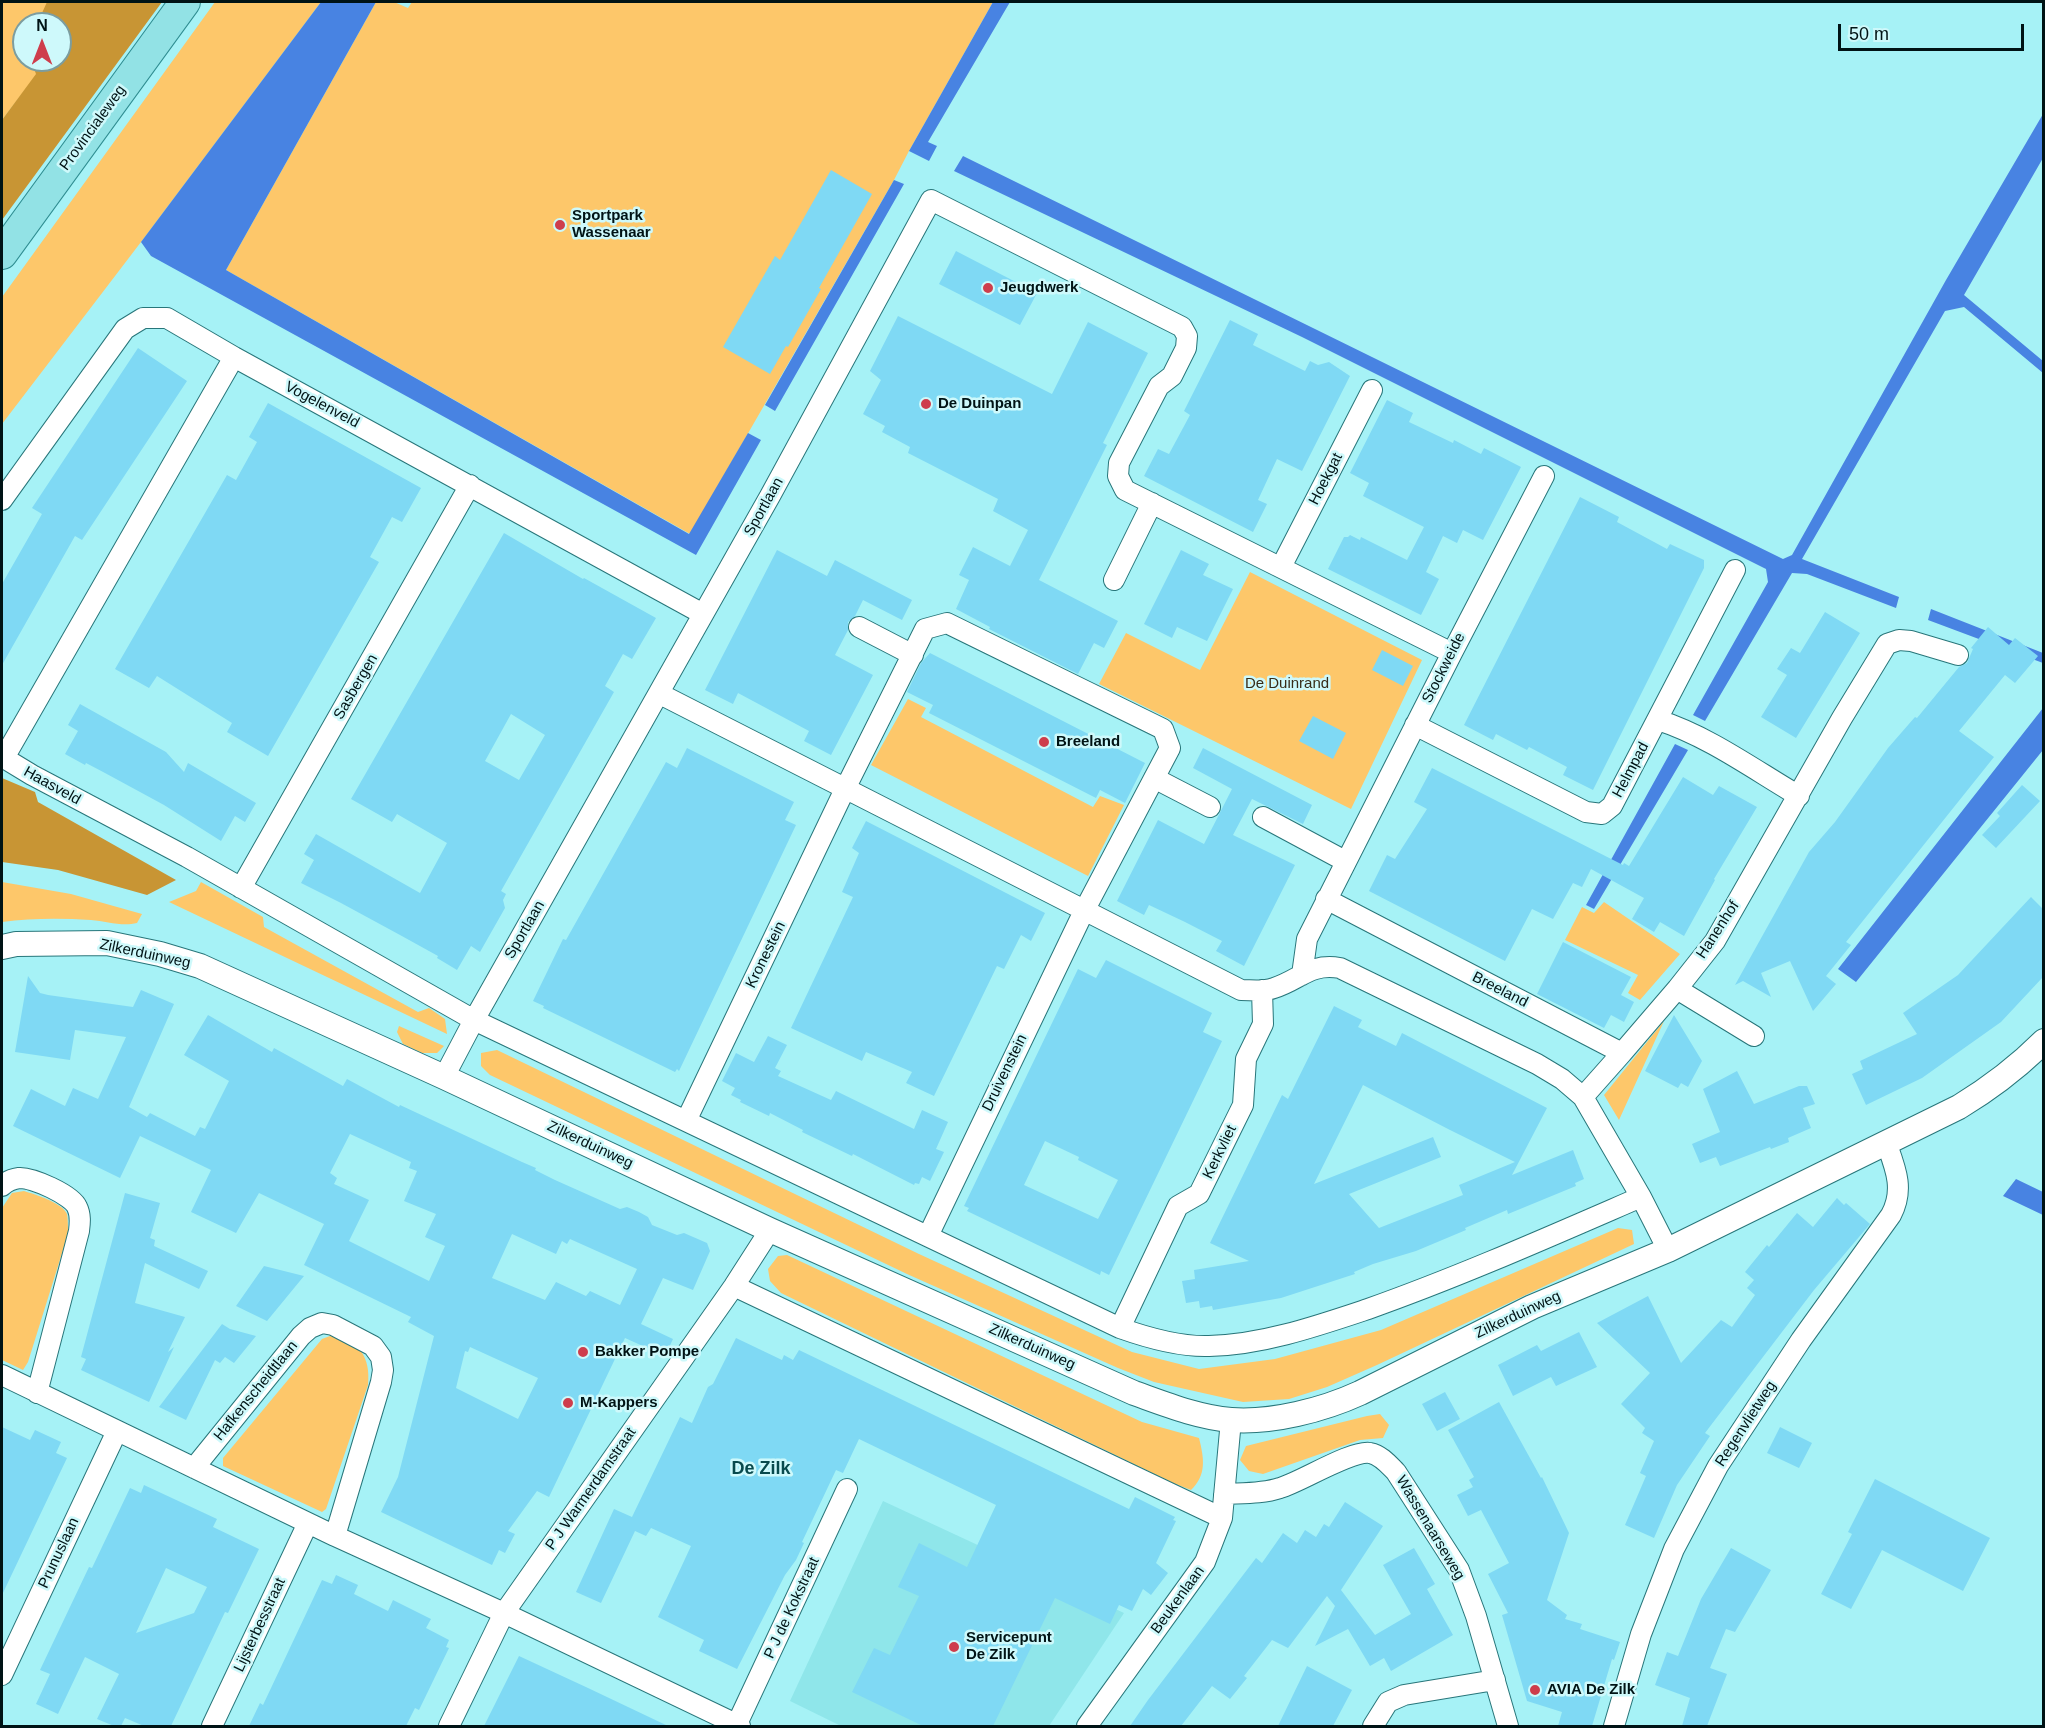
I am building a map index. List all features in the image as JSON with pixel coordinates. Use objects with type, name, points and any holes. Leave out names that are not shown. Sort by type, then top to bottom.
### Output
[{"type":"main road","name":"Provincialeweg","points":[[2,254],[185,2]]},
{"type":"street","name":"Sportlaan","points":[[444,1077],[775,487],[931,200],[1182,327],[1187,336],[1186,348],[1172,376],[1159,386],[1119,463],[1118,476],[1125,490],[1152,503]]},
{"type":"street","name":"Vogelenveld","points":[[2,500],[125,329],[143,318],[167,318],[703,614]]},
{"type":"street","name":"Haasveld","points":[[234,357],[3,758],[187,857],[474,1020]]},
{"type":"street","name":"Hoekgat","points":[[1281,567],[1372,390]]},
{"type":"street","name":"Stockweide","points":[[1345,861],[1544,476]]},
{"type":"street","name":"Sasbergen","points":[[241,888],[470,485]]},
{"type":"street","points":[[1114,580],[1152,503],[1452,652]]},
{"type":"street","name":"Helmpad","points":[[1415,725],[1586,812],[1602,814],[1612,806],[1735,570]]},
{"type":"street","points":[[845,789],[925,629],[947,623],[1163,729],[1170,748],[1084,911]]},
{"type":"street","points":[[859,627],[913,655]]},
{"type":"street","name":"Hanenhof","points":[[1622,1053],[1677,989],[1714,941],[1887,644],[1899,640],[1911,641],[1958,655]]},
{"type":"street","points":[[660,694],[1241,990],[1274,988],[1317,967],[1340,968],[1537,1064],[1562,1079],[1583,1097],[1641,1197],[1668,1250]]},
{"type":"street","points":[[1658,720],[1681,727],[1798,796]]},
{"type":"street","points":[[1154,778],[1210,807]]},
{"type":"street","name":"Kronestein","points":[[686,1121],[845,789]]},
{"type":"street","points":[[1263,817],[1345,861],[1306,939],[1302,975]]},
{"type":"street","name":"Breeland","points":[[1326,899],[1622,1053]]},
{"type":"street","name":"Druivenstein","points":[[928,1236],[1084,911]]},
{"type":"street","name":"Zilkerduinweg","points":[[2,947],[16,944],[107,943],[160,954],[201,966],[770,1230],[1134,1393],[1187,1412],[1231,1420],[1281,1417],[1355,1395],[1532,1307],[1668,1250],[1959,1107],[1991,1088],[2019,1066],[2043,1041]]},
{"type":"street","points":[[1677,989],[1755,1036]]},
{"type":"street","name":"Kerkvliet","points":[[1120,1328],[1178,1206],[1199,1194],[1244,1105],[1246,1059],[1263,1024],[1262,990]]},
{"type":"street","points":[[474,1020],[1120,1328],[1148,1338],[1208,1346],[1254,1341],[1317,1326],[1433,1286],[1641,1197]]},
{"type":"street","points":[[1583,1097],[1622,1053]]},
{"type":"street","name":"Regenvlietweg","points":[[1614,1726],[1641,1634],[1674,1549],[1718,1466],[1801,1340],[1897,1204],[1898,1174],[1886,1142]]},
{"type":"street","points":[[2,1186],[7,1181],[19,1178],[31,1179],[68,1196],[77,1206],[80,1219],[79,1231],[37,1393]]},
{"type":"street","name":"P J Warmerdamstraat","points":[[448,1726],[504,1613],[734,1286],[770,1230]]},
{"type":"street","points":[[734,1286],[1222,1518]]},
{"type":"street","name":"Hafkenscheidtlaan","points":[[194,1468],[301,1336],[310,1328],[322,1323],[333,1326],[373,1346],[381,1358],[383,1370],[335,1536]]},
{"type":"street","points":[[2,1375],[335,1536],[504,1613],[738,1726]]},
{"type":"street","name":"Beukenlaan","points":[[1087,1726],[1205,1562],[1222,1518],[1231,1420]]},
{"type":"street","name":"Prunuslaan","points":[[2,1675],[117,1431]]},
{"type":"street","name":"Wassenaarseweg","points":[[1224,1494],[1259,1493],[1280,1488],[1353,1457],[1370,1453],[1385,1460],[1396,1472],[1459,1570],[1476,1616],[1508,1726]]},
{"type":"street","name":"P J de Kokstraat","points":[[738,1726],[848,1489]]},
{"type":"street","name":"Lijsterbesstraat","points":[[212,1726],[308,1523]]},
{"type":"street","points":[[1373,1726],[1388,1702],[1404,1695],[1495,1680]]},
{"type":"shaded area","points":[[47,2],[162,2],[2,220],[2,120],[35,72],[72,72],[72,12],[42,12]]},
{"type":"shaded area","points":[[2,778],[35,792],[38,802],[176,880],[147,895],[58,870],[2,862]]},
{"type":"shaded area","points":[[883,1501],[1124,1613],[1049,1726],[841,1726],[790,1701]]},
{"type":"green space","points":[[2,2],[95,2],[72,16],[72,12],[12,12],[12,72],[39,72],[2,120]]},
{"type":"green space","points":[[215,2],[321,2],[2,424],[2,297]]},
{"type":"green space","name":"Sportpark Wassenaar","points":[[376,2],[394,2],[408,8],[412,2],[993,2],[894,180],[690,534],[226,270]]},
{"type":"green space","name":"De Duinrand","points":[[1250,572],[1422,660],[1351,809],[1099,684],[1126,633],[1200,670]]},
{"type":"green space","points":[[908,699],[926,708],[921,717],[1093,807],[1100,796],[1124,805],[1088,876],[871,765]]},
{"type":"green space","points":[[2,882],[71,894],[142,914],[137,923],[131,924],[57,919],[2,922]]},
{"type":"green space","points":[[201,882],[263,917],[264,927],[418,1012],[429,1008],[445,1019],[447,1034],[169,902],[196,891]]},
{"type":"green space","points":[[1604,902],[1680,954],[1640,1000],[1628,993],[1638,975],[1565,940],[1582,907],[1594,913]]},
{"type":"green space","points":[[1664,1021],[1619,1120],[1604,1095]]},
{"type":"green space","points":[[399,1026],[444,1046],[437,1053],[422,1053],[403,1044],[397,1032]]},
{"type":"green space","points":[[497,1050],[919,1254],[1132,1352],[1199,1369],[1275,1359],[1381,1330],[1618,1228],[1632,1230],[1634,1244],[1327,1387],[1289,1399],[1243,1402],[1154,1382],[907,1274],[490,1075],[481,1066],[481,1053]]},
{"type":"green space","points":[[24,1191],[60,1206],[67,1214],[68,1234],[28,1362],[23,1370],[2,1360],[2,1208],[12,1193]]},
{"type":"green space","points":[[787,1255],[1142,1422],[1199,1438],[1203,1459],[1200,1478],[1191,1490],[1173,1483],[781,1293],[770,1281],[768,1269],[778,1256]]},
{"type":"green space","points":[[330,1336],[349,1341],[361,1351],[367,1366],[368,1385],[326,1509],[322,1512],[223,1466],[223,1458],[322,1339]]},
{"type":"green space","points":[[1380,1414],[1389,1425],[1383,1438],[1360,1440],[1263,1474],[1249,1471],[1240,1460],[1246,1446]]},
{"type":"water","points":[[321,2],[376,2],[226,270],[689,534],[748,433],[761,440],[696,555],[151,256],[141,242]]},
{"type":"water","points":[[993,2],[1010,2],[928,142],[937,146],[929,161],[909,151]]},
{"type":"water","points":[[2043,114],[2043,158],[1964,295],[2043,361],[2043,373],[1964,307],[1945,311],[1802,559],[1899,597],[1896,608],[1807,574],[1792,573],[1705,721],[1693,715],[1768,582],[1766,569],[1302,337],[954,171],[963,156],[1783,559],[1792,555],[1946,280]]},
{"type":"water","points":[[894,180],[904,184],[775,411],[765,405]]},
{"type":"water","points":[[1931,609],[2043,653],[2043,663],[1928,620]]},
{"type":"water","points":[[2043,708],[2043,750],[1856,982],[1838,969]]},
{"type":"water","points":[[1675,744],[1688,750],[1594,909],[1586,905]]},
{"type":"water","points":[[2016,1179],[2043,1192],[2043,1215],[2003,1196]]},
{"type":"building","points":[[831,170],[872,194],[819,288],[821,289],[770,374],[723,347],[775,256],[780,260]]},
{"type":"building","name":"Jeugdwerk","points":[[956,251],[1037,293],[1020,325],[939,284]]},
{"type":"building","points":[[898,316],[1052,394],[1088,322],[1148,353],[1103,443],[1107,445],[1039,580],[1118,621],[1104,648],[1094,643],[1078,674],[989,629],[990,627],[956,609],[969,580],[959,575],[973,547],[1010,566],[1028,530],[993,511],[998,499],[908,453],[910,447],[882,432],[885,426],[863,414],[881,380],[870,371]]},
{"type":"building","points":[[1230,320],[1258,334],[1253,345],[1305,371],[1310,361],[1318,365],[1329,362],[1350,376],[1302,471],[1277,459],[1258,500],[1267,504],[1253,532],[1144,476],[1158,449],[1169,454],[1190,415],[1184,411]]},
{"type":"building","points":[[138,348],[187,381],[82,540],[75,536],[2,665],[2,584],[42,514],[32,508]]},
{"type":"building","points":[[1387,400],[1413,413],[1409,422],[1453,443],[1454,440],[1481,454],[1484,448],[1521,467],[1483,540],[1463,530],[1457,543],[1443,536],[1426,572],[1439,579],[1421,615],[1328,569],[1344,537],[1350,535],[1360,540],[1361,537],[1407,560],[1424,527],[1363,496],[1369,483],[1350,473]]},
{"type":"building","points":[[268,403],[421,488],[402,522],[392,517],[370,557],[379,562],[268,756],[227,732],[232,723],[157,676],[149,688],[115,669],[227,475],[236,480],[257,442],[249,437]]},
{"type":"building","points":[[1580,497],[1619,517],[1617,522],[1667,549],[1670,544],[1704,560],[1704,568],[1593,790],[1563,775],[1567,767],[1529,747],[1527,750],[1496,734],[1493,740],[1464,725]]},
{"type":"building","points":[[504,533],[656,618],[632,659],[623,654],[605,686],[614,692],[501,891],[506,894],[503,900],[505,908],[480,952],[471,946],[457,970],[437,958],[438,956],[301,883],[314,860],[304,854],[316,834],[420,893],[447,843],[397,814],[392,822],[351,799]],"holes":[[[511,714],[545,735],[519,780],[485,761]]]},
{"type":"building","points":[[777,550],[827,576],[835,560],[912,600],[902,620],[863,600],[855,616],[848,622],[848,630],[835,655],[873,675],[831,755],[804,741],[809,731],[738,693],[733,704],[705,690]]},
{"type":"building","points":[[1181,550],[1209,564],[1203,575],[1233,589],[1207,641],[1177,627],[1172,638],[1144,624]]},
{"type":"building","points":[[1825,612],[1860,633],[1796,738],[1761,717],[1787,675],[1777,669],[1791,648],[1800,653]]},
{"type":"building","points":[[1988,627],[2009,645],[2015,638],[2038,656],[2015,683],[2005,675],[1959,731],[1994,757],[1846,942],[1851,945],[1826,976],[1836,984],[1813,1011],[1790,961],[1761,973],[1771,997],[1743,981],[1735,985],[1809,852],[1835,822],[1888,748],[1915,717],[1917,718],[1959,667],[1967,663],[1973,649],[1971,648]]},
{"type":"building","points":[[1382,650],[1413,666],[1403,686],[1372,670]]},
{"type":"building","name":"Breeland","points":[[930,653],[1145,763],[1125,803],[1100,790],[1096,798],[929,713],[933,705],[907,692],[921,663]]},
{"type":"building","points":[[80,704],[166,752],[184,772],[188,763],[256,803],[245,822],[235,816],[221,841],[164,805],[65,754],[78,731],[68,725]]},
{"type":"building","points":[[1313,716],[1346,733],[1333,759],[1299,741]]},
{"type":"building","points":[[687,748],[794,802],[785,820],[796,825],[679,1071],[677,1069],[675,1072],[533,1001],[563,939],[566,940],[666,762],[677,768]]},
{"type":"building","points":[[1203,748],[1312,805],[1303,824],[1252,799],[1233,835],[1295,865],[1244,966],[1216,951],[1222,941],[1185,922],[1149,905],[1144,915],[1117,901],[1158,820],[1204,844],[1232,789],[1193,768]]},
{"type":"building","points":[[1432,768],[1629,866],[1683,777],[1713,795],[1719,786],[1757,807],[1714,879],[1684,936],[1660,922],[1654,932],[1632,919],[1644,898],[1591,869],[1582,887],[1573,883],[1553,919],[1532,909],[1505,961],[1369,891],[1387,855],[1395,859],[1427,809],[1414,802]]},
{"type":"building","points":[[2022,785],[2040,801],[1996,848],[1982,835],[2000,816],[1997,813]]},
{"type":"building","points":[[866,821],[1045,913],[1031,941],[1021,935],[1004,969],[997,966],[934,1096],[906,1083],[912,1072],[866,1052],[862,1061],[791,1028],[853,897],[842,892],[859,853],[852,848]]},
{"type":"building","points":[[2031,897],[2043,909],[2043,977],[2001,1022],[1922,1078],[1866,1105],[1852,1074],[1863,1069],[1860,1061],[1917,1034],[1903,1013],[1958,975]]},
{"type":"building","points":[[1563,942],[1631,977],[1621,995],[1634,1002],[1624,1022],[1611,1015],[1604,1028],[1537,994]]},
{"type":"building","points":[[1106,960],[1212,1013],[1203,1032],[1222,1041],[1109,1275],[1101,1271],[1100,1275],[967,1211],[969,1208],[964,1206],[1078,969],[1096,978]],"holes":[[[1045,1141],[1079,1157],[1078,1160],[1118,1180],[1098,1219],[1024,1185]]]},
{"type":"building","points":[[28,976],[40,993],[133,1007],[141,990],[174,1004],[129,1107],[147,1117],[150,1113],[195,1136],[200,1127],[205,1129],[229,1081],[184,1055],[208,1015],[272,1052],[274,1048],[343,1086],[347,1079],[399,1107],[400,1105],[536,1168],[535,1170],[555,1180],[620,1209],[627,1207],[639,1212],[648,1217],[652,1225],[677,1235],[684,1233],[707,1243],[710,1251],[693,1290],[663,1278],[641,1324],[673,1339],[665,1356],[625,1338],[549,1497],[537,1491],[508,1531],[515,1534],[505,1553],[499,1550],[492,1565],[381,1512],[398,1477],[434,1336],[408,1322],[411,1317],[304,1265],[324,1224],[259,1193],[236,1233],[191,1212],[211,1170],[180,1155],[140,1136],[120,1178],[13,1126],[31,1089],[65,1106],[73,1088],[98,1099],[126,1037],[75,1030],[70,1060],[15,1052]],"holes":[[[350,1134],[411,1162],[409,1168],[417,1171],[404,1201],[436,1214],[425,1237],[445,1246],[429,1281],[349,1241],[369,1200],[334,1184],[337,1178],[330,1173]],[[512,1234],[556,1254],[562,1241],[567,1244],[570,1239],[637,1269],[620,1305],[590,1291],[586,1296],[556,1282],[545,1300],[492,1278]],[[470,1347],[538,1378],[518,1419],[456,1388],[465,1351],[468,1352]]]},
{"type":"building","points":[[1334,1006],[1362,1020],[1358,1027],[1396,1046],[1402,1033],[1547,1108],[1512,1175],[1573,1150],[1584,1179],[1575,1183],[1576,1186],[1508,1214],[1507,1210],[1416,1251],[1373,1264],[1354,1272],[1355,1274],[1281,1298],[1213,1310],[1212,1306],[1200,1308],[1199,1301],[1186,1303],[1182,1281],[1195,1279],[1194,1270],[1249,1261],[1210,1243],[1282,1095],[1288,1099]],"holes":[[[1363,1085],[1515,1162],[1459,1185],[1463,1195],[1379,1228],[1349,1194],[1441,1157],[1433,1137],[1314,1184]]]},
{"type":"building","points":[[1674,1015],[1702,1061],[1688,1087],[1681,1083],[1678,1088],[1645,1071]]},
{"type":"building","points":[[768,1036],[787,1045],[775,1068],[781,1071],[778,1076],[831,1100],[836,1091],[914,1129],[922,1110],[948,1122],[936,1149],[944,1152],[930,1181],[922,1177],[919,1184],[914,1185],[853,1154],[852,1156],[802,1132],[803,1130],[770,1113],[769,1116],[740,1102],[741,1100],[731,1095],[735,1088],[722,1081],[736,1053],[754,1062]]},
{"type":"building","points":[[1737,1071],[1754,1104],[1799,1086],[1807,1086],[1815,1104],[1803,1108],[1811,1128],[1788,1138],[1789,1142],[1720,1166],[1716,1157],[1700,1163],[1692,1144],[1720,1132],[1703,1089]]},
{"type":"building","points":[[125,1193],[160,1203],[150,1238],[155,1240],[154,1246],[208,1271],[199,1289],[145,1263],[135,1303],[185,1317],[168,1352],[174,1347],[149,1402],[81,1370],[86,1359],[81,1357]]},
{"type":"building","points":[[1837,1198],[1870,1224],[1814,1290],[1705,1433],[1710,1436],[1677,1485],[1654,1538],[1625,1525],[1646,1476],[1640,1473],[1654,1441],[1642,1433],[1645,1428],[1621,1404],[1650,1373],[1597,1323],[1648,1296],[1681,1363],[1721,1320],[1732,1327],[1755,1295],[1747,1288],[1754,1280],[1745,1272],[1797,1213],[1813,1227]]},
{"type":"building","points":[[264,1266],[304,1276],[267,1321],[236,1306]]},
{"type":"building","points":[[222,1324],[230,1329],[256,1336],[234,1363],[225,1357],[220,1363],[215,1360],[186,1420],[159,1407]]},
{"type":"building","points":[[1579,1332],[1597,1367],[1556,1386],[1551,1377],[1513,1396],[1498,1365],[1537,1345],[1541,1351]]},
{"type":"building","points":[[736,1338],[782,1360],[784,1355],[793,1360],[799,1350],[1129,1509],[1135,1497],[1175,1517],[1173,1520],[1176,1521],[1156,1563],[1168,1573],[1151,1595],[1143,1589],[1132,1611],[1119,1605],[1110,1624],[1055,1598],[993,1726],[923,1726],[852,1692],[874,1648],[890,1655],[919,1596],[898,1587],[919,1543],[967,1567],[996,1505],[859,1439],[843,1473],[836,1470],[802,1542],[804,1543],[796,1560],[785,1575],[737,1669],[699,1651],[704,1640],[658,1617],[691,1546],[651,1528],[646,1536],[635,1531],[601,1603],[576,1592],[614,1509],[632,1517],[680,1417],[692,1423],[708,1387],[713,1384]]},
{"type":"building","points":[[1445,1392],[1460,1419],[1437,1431],[1422,1404]]},
{"type":"building","points":[[1499,1402],[1542,1477],[1569,1533],[1547,1600],[1567,1615],[1565,1619],[1582,1624],[1580,1629],[1620,1642],[1614,1660],[1612,1659],[1592,1726],[1558,1726],[1562,1712],[1527,1701],[1502,1615],[1508,1613],[1488,1574],[1509,1563],[1481,1510],[1468,1516],[1457,1495],[1473,1487],[1469,1480],[1474,1477],[1448,1430]]},
{"type":"building","points":[[2,1427],[30,1440],[35,1430],[61,1442],[56,1453],[67,1458],[2,1595]]},
{"type":"building","points":[[1780,1427],[1812,1443],[1799,1468],[1767,1453]]},
{"type":"building","points":[[1875,1479],[1990,1538],[1963,1591],[1882,1550],[1851,1609],[1821,1594],[1852,1534],[1848,1532]]},
{"type":"building","points":[[144,1485],[217,1519],[213,1527],[259,1549],[228,1613],[225,1612],[171,1726],[144,1726],[125,1718],[121,1726],[114,1726],[97,1719],[119,1674],[85,1657],[58,1714],[36,1704],[50,1674],[40,1670],[130,1488],[141,1493]],"holes":[[[166,1568],[207,1587],[194,1613],[136,1633]]]},
{"type":"building","points":[[1345,1502],[1383,1526],[1341,1590],[1375,1635],[1411,1614],[1383,1565],[1414,1548],[1435,1584],[1427,1589],[1453,1635],[1391,1671],[1384,1658],[1370,1666],[1348,1629],[1315,1646],[1335,1606],[1327,1596],[1288,1648],[1272,1640],[1244,1676],[1247,1678],[1230,1699],[1212,1686],[1181,1726],[1130,1726],[1256,1558],[1262,1563],[1283,1533],[1297,1543],[1305,1530],[1316,1537],[1324,1524],[1329,1527]]},
{"type":"building","points":[[1731,1548],[1771,1570],[1735,1632],[1726,1629],[1710,1668],[1727,1674],[1707,1726],[1682,1726],[1690,1698],[1655,1685],[1667,1652],[1678,1656],[1701,1599]]},
{"type":"building","points":[[336,1575],[358,1585],[354,1594],[388,1611],[393,1600],[431,1619],[426,1628],[449,1640],[446,1647],[449,1648],[419,1710],[415,1708],[406,1726],[249,1726],[260,1703],[263,1705],[322,1580],[332,1584]]},
{"type":"building","points":[[519,1656],[588,1688],[668,1726],[484,1726]]},
{"type":"building","points":[[1307,1666],[1352,1690],[1333,1726],[1278,1726]]},
{"type":"place","name":"Sportpark Wassenaar","points":[[560,225]]},
{"type":"place","name":"Jeugdwerk","points":[[988,288]]},
{"type":"place","name":"De Duinpan","points":[[926,404]]},
{"type":"place","name":"Breeland","points":[[1044,742]]},
{"type":"place","name":"Bakker Pompe","points":[[583,1352]]},
{"type":"place","name":"M-Kappers","points":[[568,1403]]},
{"type":"place","name":"Servicepunt De Zilk","points":[[954,1647]]},
{"type":"place","name":"AVIA De Zilk","points":[[1535,1690]]},
{"type":"district","name":"De Zilk","points":[[761,1469]]}]
